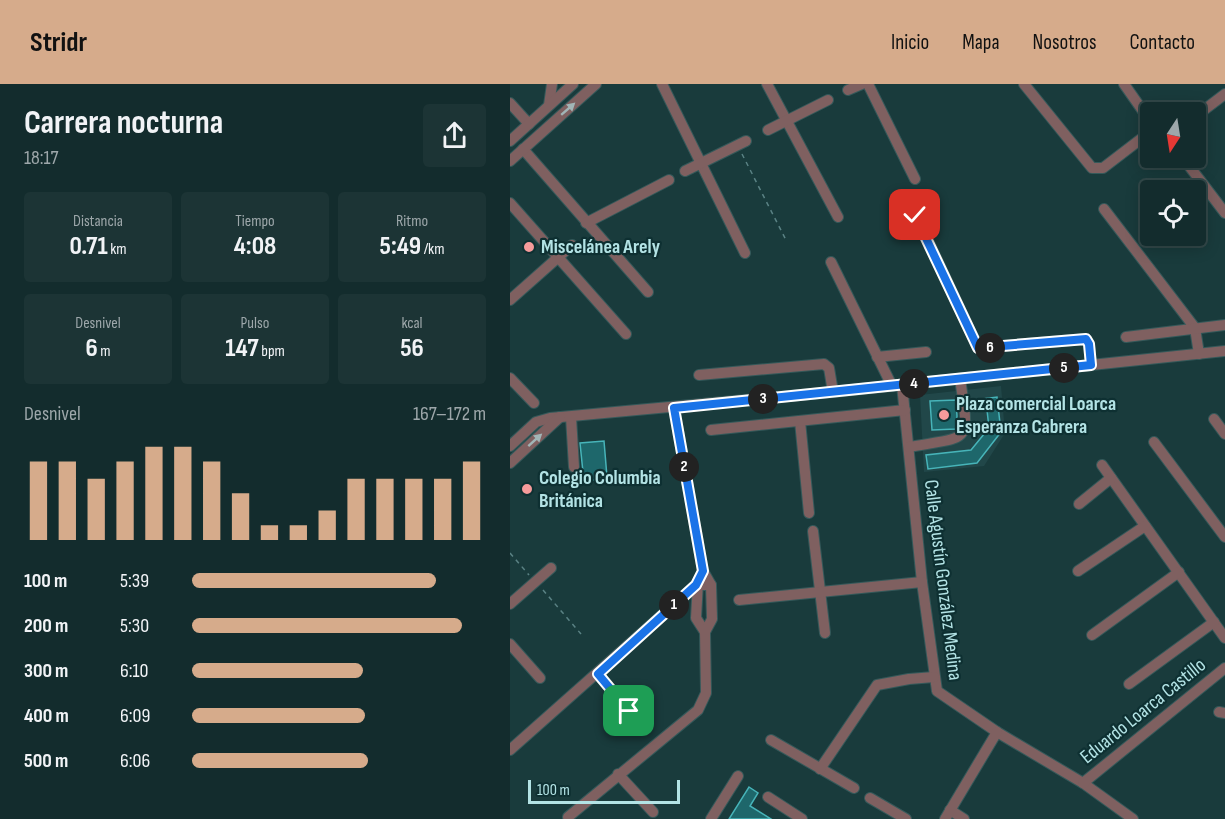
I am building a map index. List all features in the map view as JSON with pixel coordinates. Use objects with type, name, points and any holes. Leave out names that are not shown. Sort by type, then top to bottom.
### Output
[{"type":"street","points":[[549,105],[552,84]]},
{"type":"street","points":[[510,141],[573,84]]},
{"type":"street","points":[[510,161],[596,84]]},
{"type":"street","points":[[662,84],[745,253]]},
{"type":"street","points":[[767,84],[838,216]]},
{"type":"street","points":[[848,90],[862,84]]},
{"type":"street","points":[[868,84],[915,179]]},
{"type":"street","points":[[1024,84],[1092,168],[1103,168],[1140,140]]},
{"type":"street","points":[[1124,84],[1140,107]]},
{"type":"street","points":[[1206,108],[1225,94]]},
{"type":"street","points":[[768,129],[828,100]]},
{"type":"street","points":[[510,103],[529,123]]},
{"type":"street","points":[[685,171],[742,144]]},
{"type":"street","points":[[523,149],[648,292]]},
{"type":"street","points":[[1191,168],[1225,213]]},
{"type":"street","points":[[586,223],[669,180]]},
{"type":"street","points":[[510,203],[626,333]]},
{"type":"street","points":[[1104,209],[1194,328],[1199,354]]},
{"type":"street","points":[[915,215],[978,348],[1086,339],[1089,344],[1091,365]]},
{"type":"street","points":[[510,300],[572,245]]},
{"type":"street","points":[[831,262],[877,357],[897,385]]},
{"type":"street","points":[[1125,337],[1225,325]]},
{"type":"street","points":[[510,446],[536,422],[566,417],[674,408],[1225,351]]},
{"type":"street","points":[[877,357],[926,352]]},
{"type":"street","points":[[699,375],[824,364],[829,368],[833,392]]},
{"type":"street","points":[[510,378],[534,403]]},
{"type":"street","points":[[909,447],[954,440],[963,433],[966,421],[960,379]]},
{"type":"street","name":"Calle Agustín González Medina","points":[[897,385],[905,410],[922,582],[937,691],[997,732],[1083,783],[1133,819]]},
{"type":"street","points":[[568,817],[698,710],[706,693],[705,632],[712,619],[711,585],[703,571],[674,408]]},
{"type":"street","points":[[711,430],[905,410]]},
{"type":"street","points":[[510,463],[566,417]]},
{"type":"street","points":[[566,417],[574,466]]},
{"type":"street","points":[[1214,419],[1225,435]]},
{"type":"street","points":[[800,421],[809,513]]},
{"type":"street","points":[[1154,442],[1225,537]]},
{"type":"street","points":[[1102,465],[1225,638]]},
{"type":"street","points":[[1078,504],[1112,478]]},
{"type":"street","points":[[1215,523],[1225,515]]},
{"type":"street","points":[[1078,571],[1145,525]]},
{"type":"street","points":[[813,531],[825,633]]},
{"type":"street","points":[[510,604],[551,567]]},
{"type":"street","points":[[510,750],[696,585],[703,571]]},
{"type":"street","points":[[1092,634],[1179,572]]},
{"type":"street","points":[[739,600],[922,582]]},
{"type":"street","points":[[696,585],[711,585]]},
{"type":"street","points":[[696,585],[696,618],[705,632]]},
{"type":"street","points":[[1129,684],[1214,622]]},
{"type":"street","points":[[510,644],[540,678]]},
{"type":"street","name":"Eduardo Loarca Castillo","points":[[1083,783],[1225,668]]},
{"type":"street","points":[[598,674],[629,711]]},
{"type":"street","points":[[820,769],[877,685],[934,677]]},
{"type":"street","points":[[964,819],[948,815],[997,732]]},
{"type":"street","points":[[771,740],[854,789]]},
{"type":"street","points":[[618,774],[653,812]]},
{"type":"street","points":[[711,819],[738,776]]},
{"type":"street","points":[[768,797],[788,815],[802,819]]},
{"type":"street","points":[[870,798],[906,819]]},
{"type":"path","points":[[742,144],[787,243]]},
{"type":"path","points":[[510,553],[528,575]]},
{"type":"path","points":[[540,587],[581,634]]},
{"type":"shaded area","points":[[1001,386],[1005,433],[984,466],[924,472],[920,395]]},
{"type":"building","points":[[997,397],[1001,432],[977,463],[928,469],[926,455],[971,450],[989,428],[987,410],[976,411],[975,400]]},
{"type":"building","name":"Plaza comercial Loarca Esperanza Cabrera","points":[[956,400],[956,429],[932,430],[930,401]]},
{"type":"building","points":[[604,441],[607,477],[584,482],[580,443]]},
{"type":"building","points":[[749,787],[758,793],[750,806],[771,819],[729,819]]},
{"type":"place","name":"Miscelánea Arely","points":[[529,247]]},
{"type":"place","name":"Plaza comercial Loarca Esperanza Cabrera","points":[[944,415]]},
{"type":"place","name":"Colegio Columbia Británica","points":[[527,489]]},
{"type":"route","points":[[629,711],[598,674],[696,585],[703,571],[674,408],[1091,365],[1089,344],[1086,339],[978,348],[915,215]]}]
